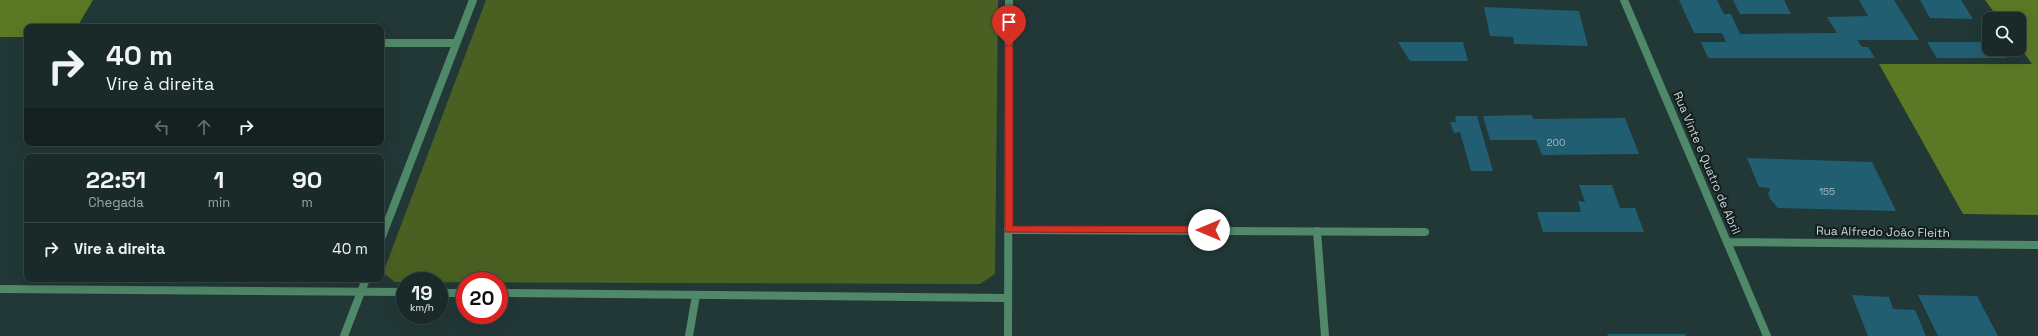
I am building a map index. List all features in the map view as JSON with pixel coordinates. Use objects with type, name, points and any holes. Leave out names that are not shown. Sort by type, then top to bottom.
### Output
[{"type":"street","points":[[384,231],[473,0]]},
{"type":"street","points":[[1008,336],[1009,0]]},
{"type":"street","name":"Rua Vinte e Quatro de Abril","points":[[1624,0],[1767,336]]},
{"type":"street","points":[[384,43],[456,43]]},
{"type":"street","points":[[1008,230],[1425,232]]},
{"type":"street","points":[[1317,231],[1325,336]]},
{"type":"street","name":"Rua Alfredo João Fleith","points":[[1727,242],[2038,245]]},
{"type":"street","points":[[344,336],[365,282]]},
{"type":"street","points":[[0,289],[396,292]]},
{"type":"street","points":[[508,293],[1008,298]]},
{"type":"street","points":[[688,336],[696,295]]},
{"type":"green space","points":[[0,0],[93,0],[79,24],[24,24],[24,37],[0,37]]},
{"type":"green space","points":[[486,0],[998,0],[995,274],[980,284],[508,282],[508,272],[456,272],[456,282],[448,282],[448,272],[396,272],[395,282],[384,274]]},
{"type":"green space","points":[[1985,0],[2038,0],[2038,215],[1963,214],[1879,64],[2032,64],[2026,56],[2026,12],[1994,12]]},
{"type":"building","points":[[1679,0],[1717,0],[1724,14],[1731,14],[1740,34],[1837,33],[1827,17],[1868,16],[1859,0],[1894,0],[1919,40],[1857,40],[1862,47],[1868,47],[1875,58],[1708,58],[1701,42],[1726,42],[1722,33],[1694,33]]},
{"type":"building","points":[[1733,0],[1784,0],[1791,14],[1740,14]]},
{"type":"building","points":[[1920,0],[1961,0],[1973,19],[1930,18]]},
{"type":"building","points":[[1484,7],[1579,11],[1588,46],[1514,44],[1513,37],[1490,36]]},
{"type":"building","points":[[1398,42],[1463,42],[1468,61],[1410,61]]},
{"type":"building","points":[[1927,42],[1982,42],[1982,56],[2006,56],[2007,58],[1937,58]]},
{"type":"building","points":[[1532,115],[1533,119],[1625,118],[1639,154],[1542,155],[1536,140],[1490,140],[1483,116]]},
{"type":"building","points":[[1455,116],[1477,116],[1493,171],[1471,171],[1460,132],[1454,133],[1450,122],[1456,122]]},
{"type":"building","points":[[1747,158],[1872,162],[1896,211],[1778,208],[1770,199],[1768,193],[1770,190],[1769,188],[1759,187]]},
{"type":"building","points":[[1579,185],[1612,185],[1620,208],[1635,208],[1644,232],[1543,232],[1537,212],[1581,212],[1578,201],[1585,202]]},
{"type":"building","points":[[1852,295],[1889,297],[1893,309],[1915,310],[1926,336],[1868,336]]},
{"type":"building","points":[[1918,295],[1977,296],[1998,336],[1938,336]]},
{"type":"building","points":[[1607,334],[1685,334],[1686,336],[1608,336]]},
{"type":"route","points":[[1009,46],[1008,230],[1209,230]]}]
